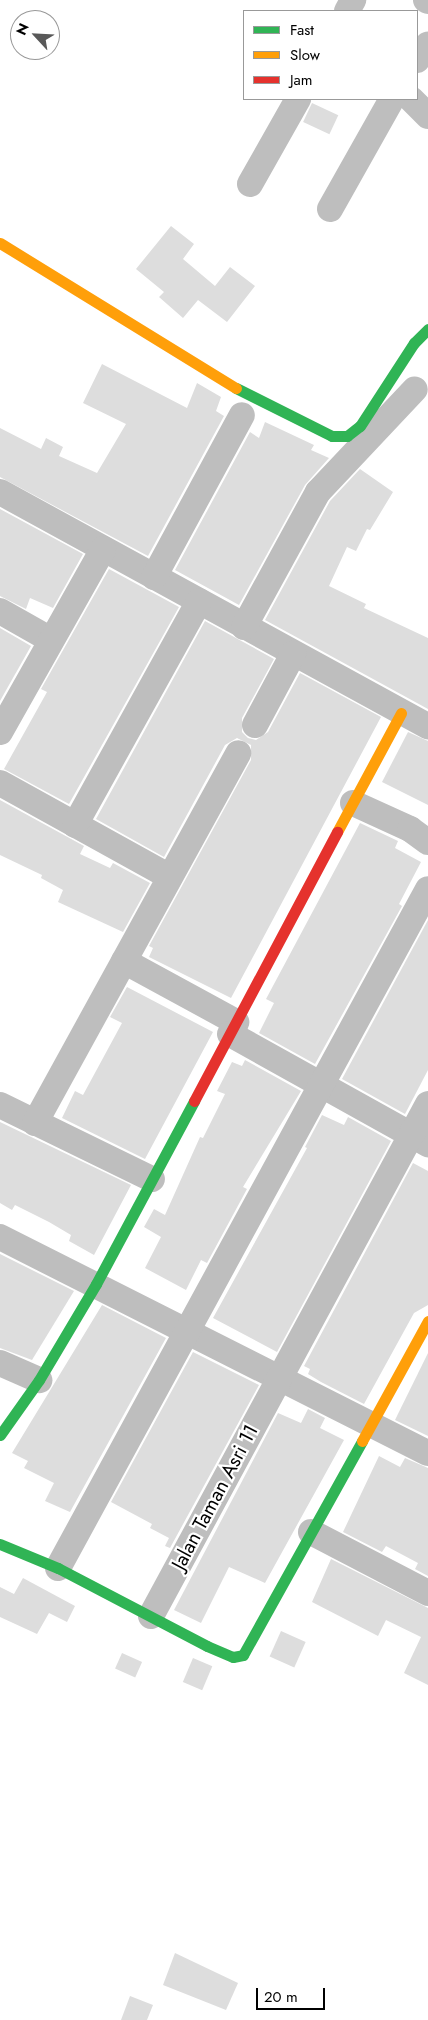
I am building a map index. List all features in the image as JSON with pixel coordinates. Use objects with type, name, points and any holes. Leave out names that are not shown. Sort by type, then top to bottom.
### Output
[{"type":"street","points":[[418,59],[428,44]]},
{"type":"street","points":[[250,184],[297,100]]},
{"type":"street","points":[[330,209],[391,100]]},
{"type":"street","points":[[412,100],[428,116]]},
{"type":"street","points":[[0,243],[254,399],[332,436],[347,436],[360,426],[414,343],[428,329]]},
{"type":"street","points":[[244,626],[318,492],[414,389]]},
{"type":"street","points":[[154,577],[242,416]]},
{"type":"street","points":[[0,492],[293,654],[428,726]]},
{"type":"street","points":[[0,732],[103,549]]},
{"type":"street","points":[[75,825],[199,602]]},
{"type":"street","points":[[0,611],[51,640]]},
{"type":"street","points":[[254,724],[293,654]]},
{"type":"street","points":[[0,1435],[39,1380],[96,1284],[401,713]]},
{"type":"street","points":[[35,1123],[238,753]]},
{"type":"street","points":[[0,784],[170,877]]},
{"type":"street","points":[[353,803],[410,829],[428,842]]},
{"type":"street","points":[[58,1568],[323,1086],[428,889]]},
{"type":"street","points":[[124,961],[323,1086],[420,1140]]},
{"type":"street","name":"Jalan Taman Asri 11","points":[[151,1616],[279,1379],[420,1140],[428,1104]]},
{"type":"street","points":[[0,1105],[152,1179]]},
{"type":"street","points":[[0,1237],[96,1284],[187,1334],[428,1453]]},
{"type":"street","points":[[0,1544],[58,1568],[207,1646],[233,1656],[243,1655],[427,1327]]},
{"type":"street","points":[[0,1363],[39,1380]]},
{"type":"street","points":[[312,1532],[428,1594]]},
{"type":"building","points":[[312,103],[338,115],[329,134],[303,122]]},
{"type":"building","points":[[171,226],[194,244],[183,259],[215,286],[230,267],[255,286],[227,322],[198,300],[183,318],[159,297],[164,292],[136,269]]},
{"type":"building","points":[[102,364],[187,408],[197,383],[221,397],[216,411],[224,416],[148,556],[0,477],[0,428],[41,449],[46,438],[63,447],[59,456],[97,473],[126,424],[83,403]]},
{"type":"building","points":[[265,422],[314,445],[311,450],[329,458],[305,485],[239,605],[175,570],[250,432],[259,438]]},
{"type":"building","points":[[360,469],[393,492],[370,530],[367,529],[356,551],[347,547],[329,586],[366,604],[364,608],[428,638],[428,709],[265,620],[330,501]]},
{"type":"building","points":[[0,509],[83,554],[53,608],[30,598],[26,609],[0,596]]},
{"type":"building","points":[[109,569],[179,607],[69,804],[4,769],[47,692],[41,689]]},
{"type":"building","points":[[205,621],[274,659],[242,718],[242,732],[248,738],[256,740],[268,732],[300,673],[381,717],[231,998],[149,957],[153,948],[149,946],[251,760],[251,745],[237,738],[225,745],[164,857],[96,819]]},
{"type":"building","points":[[0,628],[31,646],[0,701]]},
{"type":"building","points":[[408,732],[428,741],[428,805],[382,782]]},
{"type":"building","points":[[0,800],[84,846],[80,854],[110,868],[113,863],[150,883],[123,932],[58,902],[63,890],[41,878],[42,875],[0,855]]},
{"type":"building","points":[[360,823],[398,841],[395,848],[421,862],[399,904],[402,906],[315,1064],[259,1033],[274,1003],[266,999]]},
{"type":"building","points":[[428,920],[428,1070],[405,1114],[342,1079]]},
{"type":"building","points":[[127,987],[213,1032],[145,1159],[62,1118],[75,1091],[83,1095],[122,1023],[110,1017]]},
{"type":"building","points":[[245,1060],[301,1091],[243,1187],[247,1189],[207,1263],[201,1260],[186,1290],[145,1268],[161,1237],[144,1227],[154,1209],[165,1215],[200,1137],[203,1138],[225,1094],[217,1091],[232,1062],[242,1066]]},
{"type":"building","points":[[322,1115],[344,1125],[348,1117],[391,1141],[277,1352],[213,1318],[307,1148],[305,1147]]},
{"type":"building","points":[[0,1122],[131,1185],[94,1255],[69,1241],[71,1235],[49,1222],[15,1205],[12,1210],[0,1203]]},
{"type":"building","points":[[413,1163],[428,1171],[428,1305],[414,1313],[364,1404],[308,1374],[310,1369],[304,1366]]},
{"type":"building","points":[[0,1254],[74,1291],[32,1360],[0,1348]]},
{"type":"building","points":[[102,1305],[166,1338],[70,1512],[45,1501],[54,1483],[24,1468],[28,1461],[12,1453]]},
{"type":"building","points":[[193,1352],[259,1385],[170,1548],[165,1546],[169,1538],[150,1528],[152,1524],[111,1502]]},
{"type":"building","points":[[428,1353],[428,1436],[395,1420]]},
{"type":"building","points":[[308,1409],[325,1418],[320,1428],[344,1440],[265,1583],[229,1567],[201,1623],[174,1610],[278,1413],[301,1423]]},
{"type":"building","points":[[379,1456],[400,1467],[405,1458],[428,1468],[428,1576],[415,1569],[418,1563],[386,1546],[382,1552],[343,1532]]},
{"type":"building","points":[[331,1559],[428,1608],[428,1685],[404,1673],[421,1637],[386,1620],[378,1636],[312,1602]]},
{"type":"building","points":[[23,1578],[75,1606],[67,1622],[49,1613],[37,1634],[0,1617],[0,1587],[14,1594]]},
{"type":"building","points":[[281,1631],[306,1642],[294,1668],[270,1657]]},
{"type":"building","points":[[122,1653],[142,1662],[135,1677],[115,1669]]},
{"type":"building","points":[[193,1658],[212,1666],[202,1690],[183,1682]]},
{"type":"building","points":[[175,1953],[238,1983],[226,2010],[163,1985]]},
{"type":"building","points":[[130,1996],[153,2005],[147,2020],[121,2020]]},
{"type":"traffic: fast","points":[[236,388],[332,436],[347,436],[360,426],[414,343],[428,329]]},
{"type":"traffic: fast","points":[[0,1435],[39,1380],[96,1284],[194,1101]]},
{"type":"traffic: fast","points":[[0,1544],[58,1568],[207,1646],[233,1657],[243,1655],[362,1441]]},
{"type":"traffic: slow","points":[[0,243],[236,388]]},
{"type":"traffic: slow","points":[[337,832],[401,713]]},
{"type":"traffic: slow","points":[[362,1441],[428,1321]]},
{"type":"traffic: jam","points":[[194,1101],[337,832]]}]
